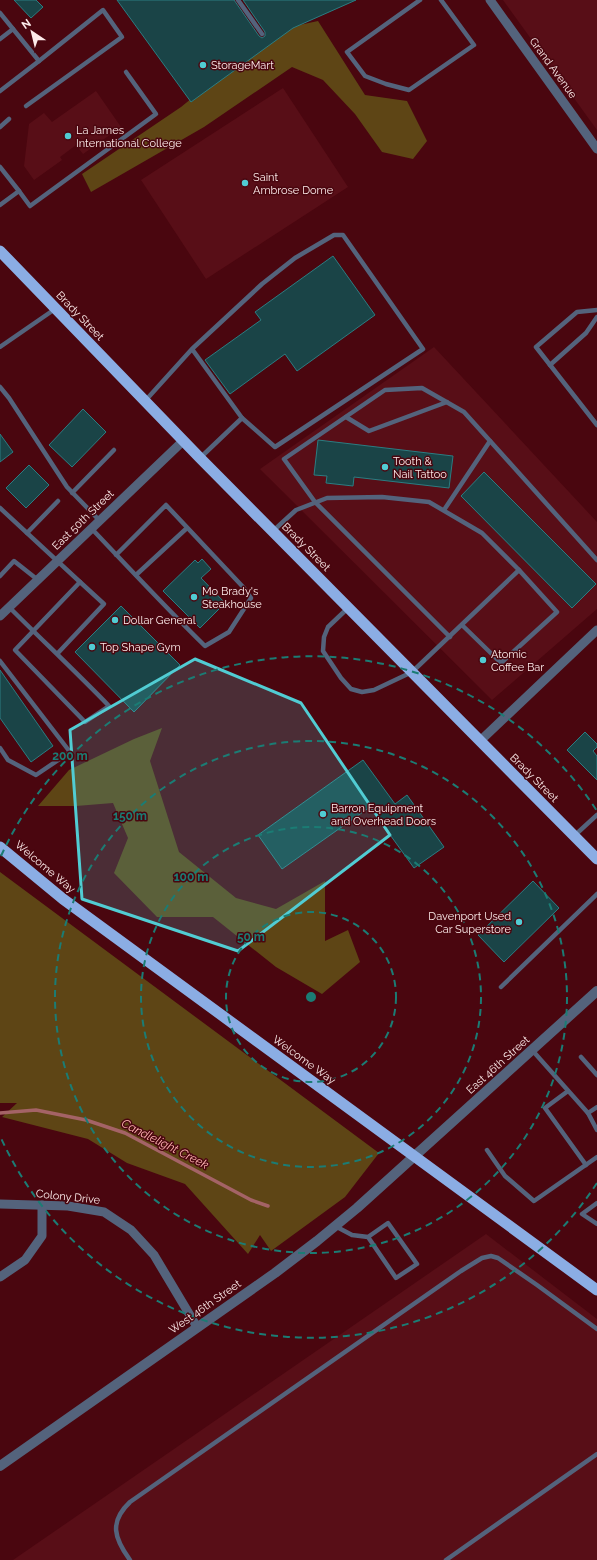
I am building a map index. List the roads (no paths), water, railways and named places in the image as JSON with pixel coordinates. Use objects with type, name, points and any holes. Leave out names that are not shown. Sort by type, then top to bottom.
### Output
[{"type":"highway","name":"Brady Street","points":[[0,251],[183,441],[597,859]]},
{"type":"highway","name":"Welcome Way","points":[[0,846],[63,899],[597,1290]]},
{"type":"street","name":"Grand Avenue","points":[[490,0],[597,149]]},
{"type":"street","name":"East 50th Street","points":[[0,616],[183,441]]},
{"type":"street","points":[[480,741],[597,630]]},
{"type":"street","name":"East 46th Street","points":[[414,1157],[597,991]]},
{"type":"street","name":"West 46th Street","points":[[0,1466],[275,1273],[335,1226],[414,1157]]},
{"type":"street","name":"Colony Drive","points":[[0,1204],[68,1206],[104,1212],[131,1230],[154,1255],[197,1327]]},
{"type":"street","points":[[0,1277],[25,1260],[42,1236],[42,1205]]},
{"type":"lane","points":[[238,0],[262,34]]},
{"type":"lane","points":[[420,0],[347,52],[365,76],[386,84],[409,90],[474,45],[441,0]]},
{"type":"lane","points":[[0,91],[103,10],[122,37],[26,106]]},
{"type":"lane","points":[[0,13],[39,61]]},
{"type":"lane","points":[[0,39],[13,29]]},
{"type":"lane","points":[[0,167],[30,206],[156,114],[126,72]]},
{"type":"lane","points":[[0,127],[9,119]]},
{"type":"lane","points":[[0,205],[18,191]]},
{"type":"lane","points":[[145,402],[192,350],[262,284],[295,258],[334,235],[343,235],[423,350],[275,447],[242,418],[192,350]]},
{"type":"lane","points":[[0,347],[55,309]]},
{"type":"lane","points":[[597,310],[577,312],[536,347],[597,425]]},
{"type":"lane","points":[[550,365],[586,333],[597,317]]},
{"type":"lane","points":[[0,387],[9,398],[67,487],[100,521]]},
{"type":"lane","points":[[450,637],[315,502],[284,459],[385,390],[422,388],[464,412],[597,560]]},
{"type":"lane","points":[[346,417],[369,431],[447,402]]},
{"type":"lane","points":[[200,458],[242,418]]},
{"type":"lane","points":[[444,510],[490,441]]},
{"type":"lane","points":[[72,493],[114,450]]},
{"type":"lane","points":[[273,532],[296,510],[327,498],[382,497],[429,502],[482,533],[519,570],[557,612],[501,663],[462,625]]},
{"type":"lane","points":[[27,533],[58,501]]},
{"type":"lane","points":[[91,528],[116,555],[205,646],[229,632],[251,598],[244,588],[166,505],[116,555]]},
{"type":"lane","points":[[0,508],[104,604],[57,654]]},
{"type":"lane","points":[[136,575],[187,528]]},
{"type":"lane","points":[[0,576],[14,561],[38,580]]},
{"type":"lane","points":[[348,608],[328,627],[324,636],[323,651],[341,678],[351,689],[362,692],[374,690],[412,672],[519,570]]},
{"type":"lane","points":[[9,607],[33,631],[57,654],[109,706],[85,722],[15,650],[33,631],[80,582]]},
{"type":"lane","points":[[0,661],[70,752],[36,774],[8,760],[0,748]]},
{"type":"lane","points":[[574,836],[597,815]]},
{"type":"lane","points":[[501,987],[597,894]]},
{"type":"lane","points":[[532,1050],[588,1113],[597,1130]]},
{"type":"lane","points":[[582,1057],[597,1075]]},
{"type":"lane","points":[[568,1091],[545,1108],[586,1165]]},
{"type":"lane","points":[[588,1113],[597,1107]]},
{"type":"lane","points":[[487,1150],[505,1176],[534,1201],[597,1157]]},
{"type":"lane","points":[[597,1203],[582,1214],[597,1224]]},
{"type":"lane","points":[[335,1226],[352,1235],[368,1237],[388,1223],[417,1264],[396,1278],[368,1237]]},
{"type":"lane","points":[[130,1560],[118,1542],[116,1534],[118,1518],[122,1510],[130,1502],[461,1271],[482,1258],[491,1256],[498,1258],[537,1284],[597,1329]]},
{"type":"lane","points":[[446,1560],[597,1454]]},
{"type":"waterway","name":"Candlelight Creek","points":[[0,1113],[36,1110],[86,1120],[125,1133],[251,1200],[268,1206]]},
{"type":"place","name":"StorageMart","points":[[203,65]]},
{"type":"place","name":"La James International College","points":[[68,136]]},
{"type":"place","name":"Saint Ambrose Dome","points":[[245,183]]},
{"type":"place","name":"Tooth & Nail Tattoo","points":[[385,467]]},
{"type":"place","name":"Mo Brady's Steakhouse","points":[[194,597]]},
{"type":"place","name":"Dollar General","points":[[115,620]]},
{"type":"place","name":"Top Shape Gym","points":[[92,647]]},
{"type":"place","name":"Atomic Coffee Bar","points":[[483,660]]},
{"type":"place","name":"Barron Equipment and Overhead Doors","points":[[323,814]]},
{"type":"place","name":"Davenport Used Car Superstore","points":[[519,922]]}]
